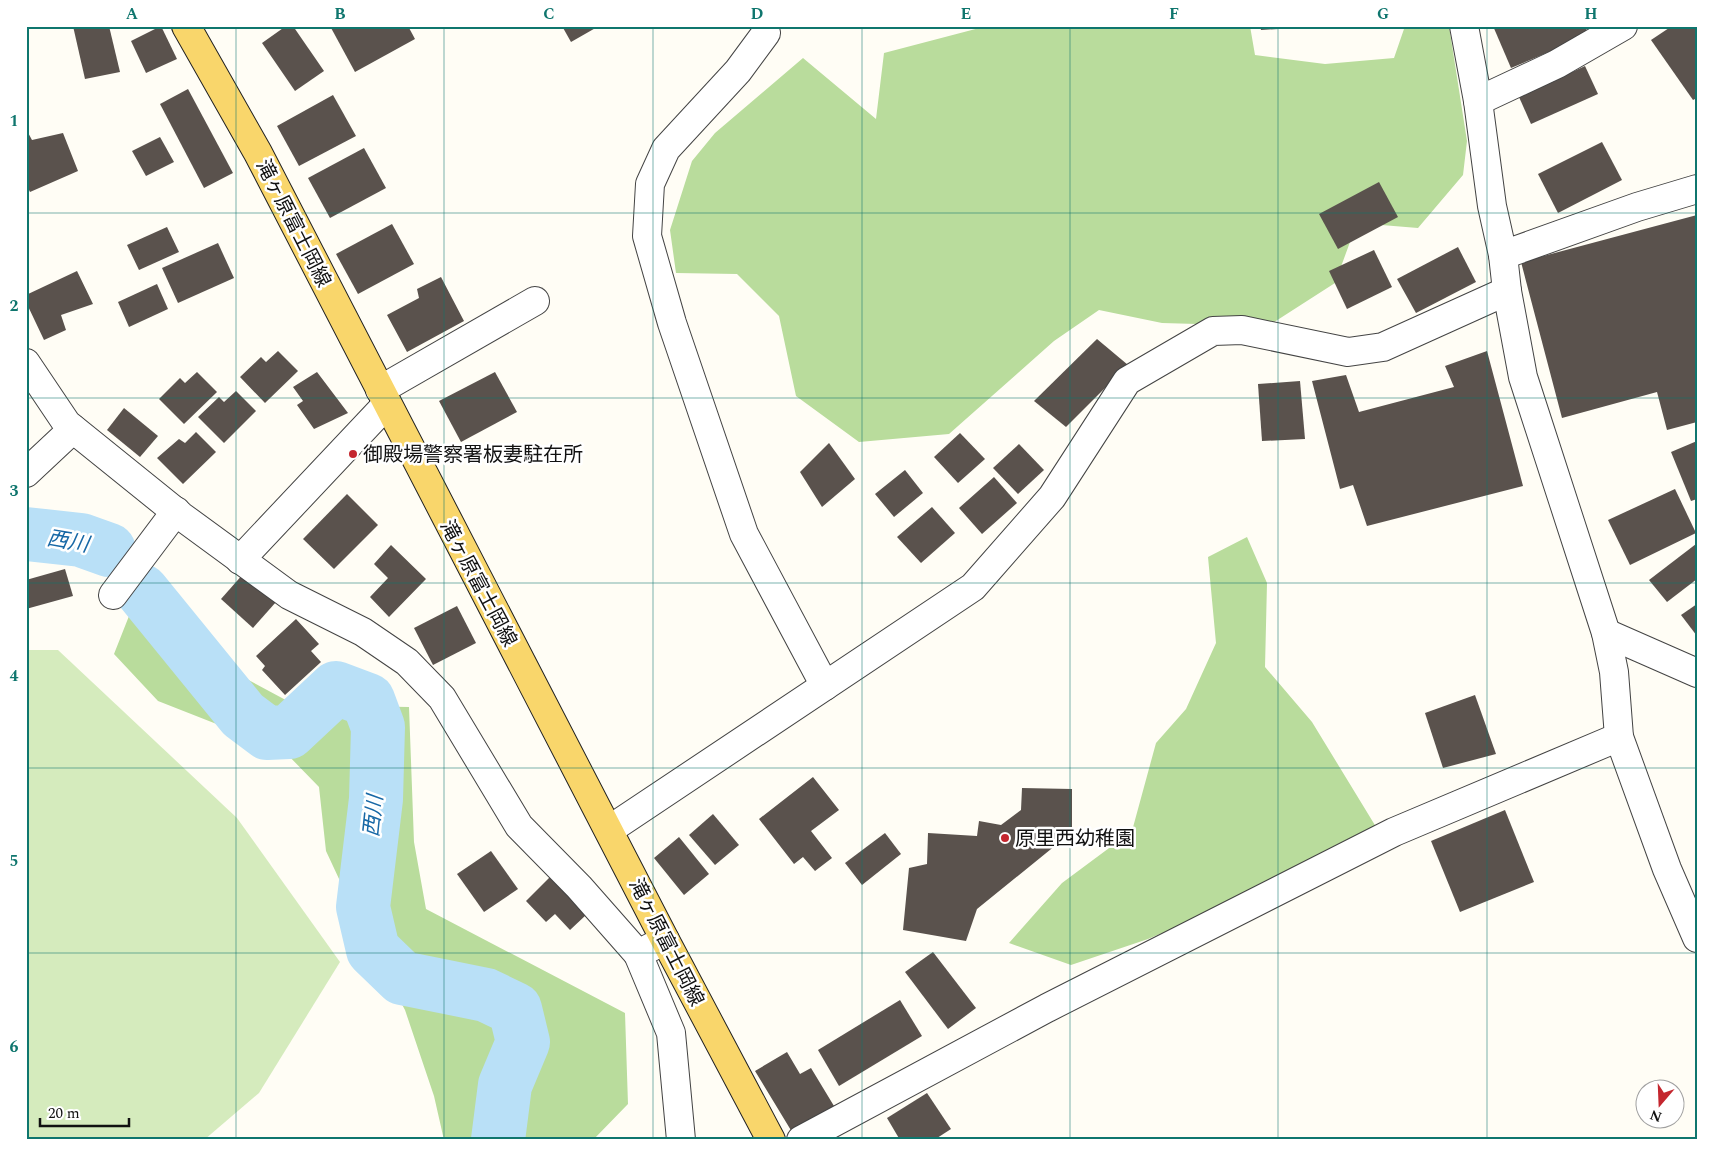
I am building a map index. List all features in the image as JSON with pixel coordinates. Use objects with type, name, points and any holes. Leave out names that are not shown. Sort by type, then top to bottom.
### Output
[{"type":"main road","name":"滝ヶ原富士岡線","points":[[186,26],[258,153],[665,940],[771,1140]]},
{"type":"street","points":[[1464,26],[1478,101],[1492,206],[1503,255],[1507,292],[1523,377],[1606,633],[1614,672],[1619,737],[1667,869],[1697,938]]},
{"type":"street","points":[[1478,101],[1557,64],[1623,26]]},
{"type":"street","points":[[766,33],[738,71],[666,149],[650,184],[647,236],[672,323],[744,534],[825,686]]},
{"type":"street","points":[[1503,255],[1697,189]]},
{"type":"street","points":[[609,830],[973,587],[1052,497],[1127,381],[1213,331],[1242,330],[1348,352],[1383,347],[1507,292]]},
{"type":"street","points":[[240,560],[383,397],[535,301]]},
{"type":"street","points":[[26,363],[67,424],[176,511],[289,595],[363,632],[407,662],[442,698],[519,826],[579,887],[638,954],[671,1033],[681,1140]]},
{"type":"street","points":[[26,473],[73,428]]},
{"type":"street","points":[[112,596],[176,511]]},
{"type":"street","points":[[1606,633],[1697,673]]},
{"type":"street","points":[[801,1140],[832,1132],[1047,1008],[1394,832],[1619,737]]},
{"type":"street","points":[[638,954],[665,940]]},
{"type":"green space","points":[[987,26],[1250,26],[1255,55],[1325,64],[1394,58],[1404,29],[1403,26],[1449,26],[1467,141],[1463,175],[1418,228],[1357,223],[1335,283],[1268,326],[1162,323],[1099,310],[1054,341],[949,434],[859,442],[796,396],[779,316],[737,274],[676,273],[670,230],[692,161],[715,133],[803,58],[876,119],[884,53]]},
{"type":"green space","points":[[1247,537],[1267,583],[1265,667],[1312,722],[1384,840],[1148,939],[1071,965],[1009,943],[1062,883],[1132,831],[1156,743],[1186,709],[1216,643],[1208,557]]},
{"type":"green space","points":[[129,616],[295,705],[409,707],[414,842],[426,909],[625,1013],[628,1104],[593,1140],[444,1140],[434,1096],[405,1010],[368,941],[326,851],[319,787],[283,750],[158,701],[114,654]]},
{"type":"green space","points":[[26,650],[58,650],[237,818],[340,962],[259,1093],[204,1140],[26,1140]]},
{"type":"building","points":[[73,26],[109,26],[120,72],[85,79]]},
{"type":"building","points":[[161,26],[177,59],[146,73],[131,41]]},
{"type":"building","points":[[286,26],[293,26],[324,71],[295,91],[262,43]]},
{"type":"building","points":[[330,26],[408,26],[415,39],[355,72]]},
{"type":"building","points":[[562,26],[599,26],[571,42]]},
{"type":"building","points":[[828,26],[841,26],[841,27],[829,29]]},
{"type":"building","points":[[1260,26],[1295,26],[1296,28],[1261,30]]},
{"type":"building","points":[[1493,26],[1585,26],[1589,35],[1511,68]]},
{"type":"building","points":[[1672,26],[1697,26],[1697,98],[1693,100],[1651,40]]},
{"type":"building","points":[[1585,66],[1598,94],[1531,124],[1519,97]]},
{"type":"building","points":[[188,89],[233,173],[204,188],[160,104]]},
{"type":"building","points":[[333,95],[356,136],[299,166],[277,126]]},
{"type":"building","points":[[26,129],[32,140],[63,133],[78,171],[30,192],[26,184]]},
{"type":"building","points":[[160,137],[174,162],[146,176],[132,151]]},
{"type":"building","points":[[1602,142],[1622,180],[1558,213],[1538,174]]},
{"type":"building","points":[[364,148],[386,188],[330,218],[308,178]]},
{"type":"building","points":[[1379,182],[1398,217],[1338,249],[1319,214]]},
{"type":"building","points":[[1697,215],[1697,422],[1667,430],[1657,392],[1562,418],[1521,262]]},
{"type":"building","points":[[392,224],[414,264],[358,294],[336,254]]},
{"type":"building","points":[[167,227],[179,252],[139,270],[127,245]]},
{"type":"building","points":[[218,243],[234,278],[178,303],[162,268]]},
{"type":"building","points":[[1458,247],[1476,282],[1416,313],[1397,279]]},
{"type":"building","points":[[1374,250],[1392,287],[1347,309],[1329,271]]},
{"type":"building","points":[[77,271],[93,304],[61,315],[66,330],[44,340],[26,302],[26,295]]},
{"type":"building","points":[[441,277],[464,321],[407,352],[387,315],[419,298],[417,289]]},
{"type":"building","points":[[157,284],[168,309],[129,327],[118,302]]},
{"type":"building","points":[[1097,339],[1128,365],[1066,427],[1034,401]]},
{"type":"building","points":[[278,351],[298,371],[265,403],[240,377],[261,357],[266,362]]},
{"type":"building","points":[[1487,351],[1523,486],[1367,526],[1353,485],[1340,489],[1312,381],[1346,375],[1359,412],[1454,387],[1445,366]]},
{"type":"building","points":[[197,372],[217,392],[184,424],[159,399],[180,378],[185,383]]},
{"type":"building","points":[[317,372],[348,413],[314,429],[297,405],[303,401],[293,387]]},
{"type":"building","points":[[495,372],[517,412],[461,442],[439,401]]},
{"type":"building","points":[[1300,381],[1305,439],[1262,441],[1258,384]]},
{"type":"building","points":[[236,391],[256,411],[224,443],[198,417],[219,397],[224,402]]},
{"type":"building","points":[[124,408],[158,436],[140,457],[107,430]]},
{"type":"building","points":[[196,432],[216,452],[183,484],[157,458],[179,439],[185,443]]},
{"type":"building","points":[[960,433],[985,459],[958,483],[934,457]]},
{"type":"building","points":[[1697,441],[1697,499],[1691,501],[1671,452]]},
{"type":"building","points":[[829,443],[855,479],[822,507],[800,472]]},
{"type":"building","points":[[1019,444],[1044,470],[1018,494],[993,468]]},
{"type":"building","points":[[905,470],[923,493],[894,517],[875,494]]},
{"type":"building","points":[[994,477],[1017,503],[982,534],[959,508]]},
{"type":"building","points":[[1675,489],[1696,533],[1630,565],[1608,520]]},
{"type":"building","points":[[347,494],[378,525],[334,569],[303,539]]},
{"type":"building","points":[[932,507],[955,533],[921,563],[897,537]]},
{"type":"building","points":[[1696,544],[1697,579],[1667,602],[1649,580]]},
{"type":"building","points":[[391,545],[426,579],[389,617],[370,597],[388,578],[374,564]]},
{"type":"building","points":[[65,569],[73,596],[26,609],[26,580]]},
{"type":"building","points":[[244,573],[276,602],[253,628],[221,599]]},
{"type":"building","points":[[1697,604],[1697,636],[1681,615]]},
{"type":"building","points":[[457,606],[476,643],[433,665],[414,628]]},
{"type":"building","points":[[296,619],[319,644],[311,651],[321,662],[285,695],[262,670],[265,666],[256,656]]},
{"type":"building","points":[[1475,695],[1496,754],[1443,768],[1425,713]]},
{"type":"building","points":[[813,777],[839,810],[811,831],[832,858],[815,871],[803,857],[794,864],[759,819]]},
{"type":"building","points":[[1022,788],[1072,789],[1072,832],[977,909],[966,941],[903,930],[909,868],[927,864],[928,833],[977,836],[979,821],[1001,825],[1021,810]]},
{"type":"building","points":[[1505,810],[1534,882],[1460,912],[1431,841]]},
{"type":"building","points":[[713,814],[739,845],[715,865],[689,835]]},
{"type":"building","points":[[885,833],[901,854],[862,885],[845,863]]},
{"type":"building","points":[[679,837],[709,874],[684,895],[654,858]]},
{"type":"building","points":[[491,851],[518,889],[484,912],[457,874]]},
{"type":"building","points":[[550,877],[586,915],[570,930],[555,914],[546,922],[526,901]]},
{"type":"building","points":[[933,952],[976,1008],[948,1029],[905,972]]},
{"type":"building","points":[[900,1000],[922,1036],[839,1086],[818,1050]]},
{"type":"building","points":[[787,1052],[800,1074],[811,1068],[834,1106],[792,1132],[755,1071]]},
{"type":"building","points":[[927,1093],[951,1129],[934,1140],[900,1140],[887,1118]]},
{"type":"waterway","name":"西川","points":[[26,534],[81,540],[109,550]]},
{"type":"waterway","name":"西川","points":[[142,591],[243,715],[267,733],[289,732],[336,688],[368,700],[378,727],[376,799],[363,907],[373,950],[402,978],[486,995],[515,1009],[523,1042],[505,1085],[498,1140]]},
{"type":"place","name":"御殿場警察署板妻駐在所","points":[[353,454]]},
{"type":"place","name":"原里西幼稚園","points":[[1005,838]]}]
